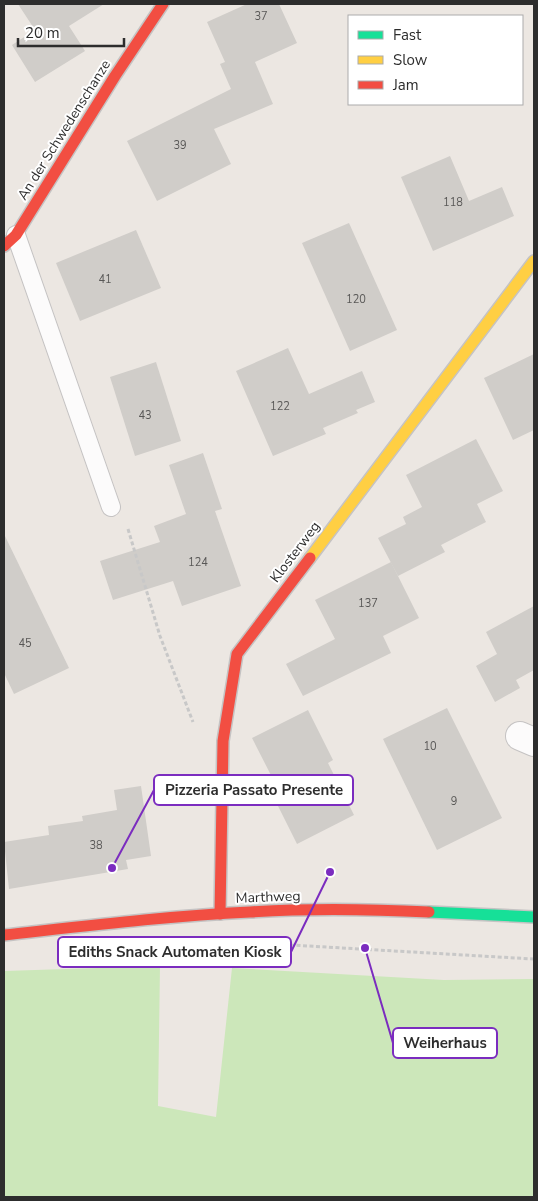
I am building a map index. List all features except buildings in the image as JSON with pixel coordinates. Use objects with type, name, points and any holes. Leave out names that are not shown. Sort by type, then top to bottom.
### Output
[{"type":"street","name":"An der Schwedenschanze","points":[[10,240],[163,4]]},
{"type":"street","name":"Klosterweg","points":[[220,914],[223,741],[236,654],[534,261]]},
{"type":"street","name":"Marthweg","points":[[4,935],[148,919],[287,910],[471,913],[534,917]]},
{"type":"lane","points":[[10,240],[111,507]]},
{"type":"path","points":[[111,507],[126,520],[160,636],[196,730],[223,741]]},
{"type":"path","points":[[283,944],[534,960]]},
{"type":"green space","points":[[160,966],[158,1106],[216,1117],[232,968],[444,980],[534,979],[534,1197],[4,1197],[4,971]]},
{"type":"traffic: fast","points":[[429,912],[534,917]]},
{"type":"traffic: slow","points":[[310,558],[534,261]]},
{"type":"traffic: jam","points":[[4,246],[16,235],[115,76],[163,4]]},
{"type":"traffic: jam","points":[[220,914],[223,741],[237,654],[310,558]]},
{"type":"traffic: jam","points":[[4,935],[158,919],[272,911],[340,909],[429,912]]},
{"type":"place","name":"Pizzeria Passato Presente","points":[[112,868]]},
{"type":"place","name":"Ediths Snack Automaten Kiosk","points":[[330,872]]},
{"type":"place","name":"Weiherhaus","points":[[365,948]]}]
